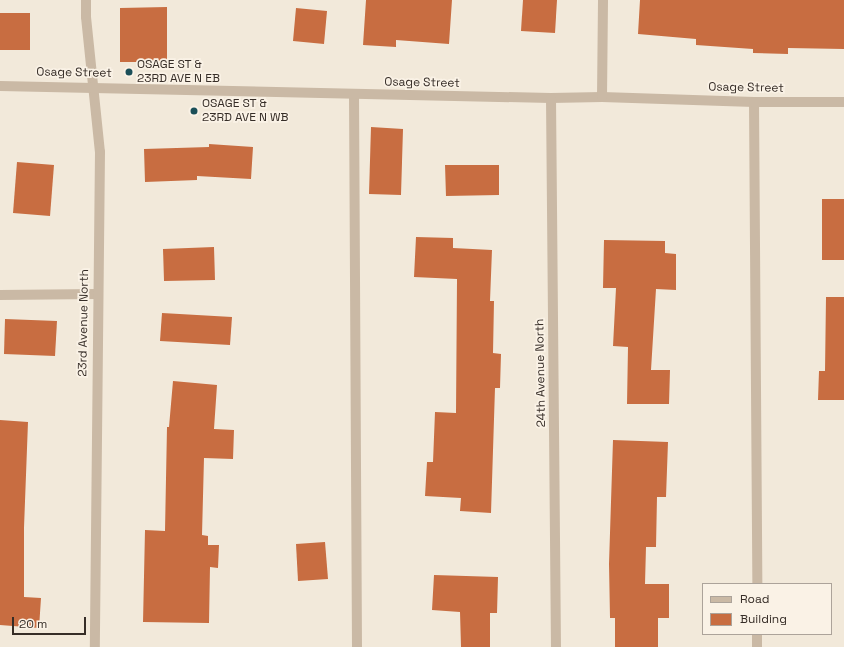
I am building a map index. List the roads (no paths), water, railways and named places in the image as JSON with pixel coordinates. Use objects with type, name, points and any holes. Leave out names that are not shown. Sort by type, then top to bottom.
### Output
[{"type":"street","name":"23rd Avenue North","points":[[86,0],[86,17],[100,152],[97,294],[95,647]]},
{"type":"street","points":[[602,97],[603,0]]},
{"type":"street","name":"Osage Street","points":[[0,86],[93,86],[354,94],[550,98],[602,97],[754,102],[844,102]]},
{"type":"street","points":[[354,94],[357,647]]},
{"type":"street","name":"24th Avenue North","points":[[550,98],[556,647]]},
{"type":"street","points":[[754,102],[757,583]]},
{"type":"street","points":[[0,295],[97,294]]},
{"type":"street","points":[[757,635],[757,647]]},
{"type":"place","name":"OSAGE ST & 23RD AVE N EB","points":[[129,72]]},
{"type":"place","name":"OSAGE ST & 23RD AVE N WB","points":[[194,111]]}]
